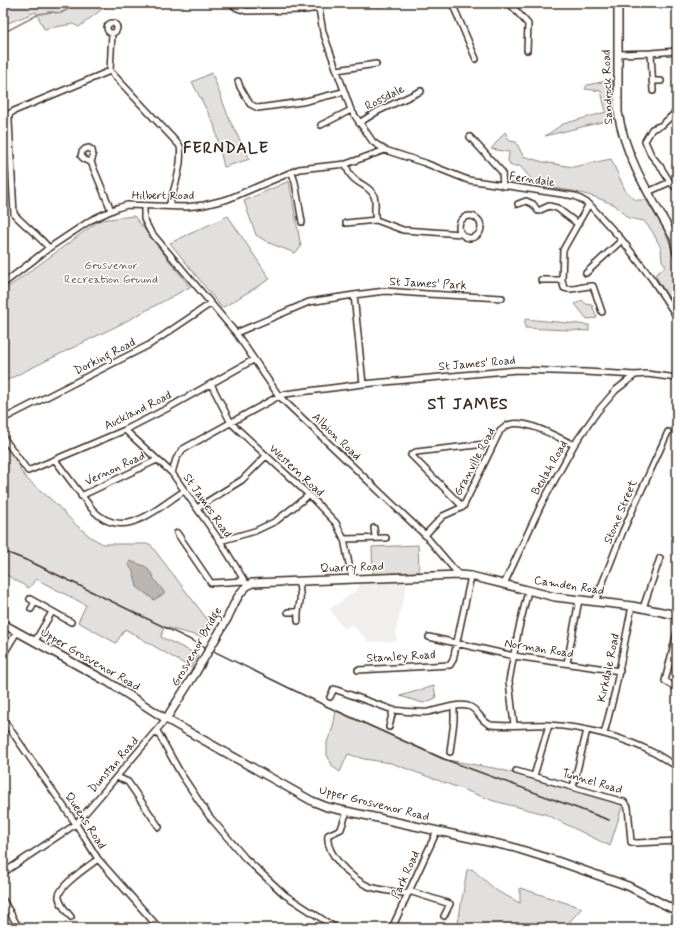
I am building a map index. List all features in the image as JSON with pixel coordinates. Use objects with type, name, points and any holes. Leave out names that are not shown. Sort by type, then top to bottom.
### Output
[{"type":"street","points":[[230,3],[237,8],[246,10],[306,10],[318,5]]},
{"type":"street","points":[[373,3],[382,3]]},
{"type":"street","points":[[452,3],[476,59]]},
{"type":"street","points":[[512,3],[511,5],[528,24],[527,50]]},
{"type":"street","name":"Sandrock Road","points":[[618,3],[618,112],[620,127],[630,155],[648,192],[674,238],[677,253]]},
{"type":"street","name":"Ferndale","points":[[318,5],[323,32],[337,70],[343,92],[358,123],[373,142],[384,150],[425,163],[468,180],[575,196],[589,204],[622,240],[652,279],[677,317]]},
{"type":"street","points":[[112,33],[110,71],[180,146],[180,161],[169,206]]},
{"type":"street","points":[[618,54],[677,51]]},
{"type":"street","points":[[651,53],[653,91]]},
{"type":"street","points":[[337,70],[376,64]]},
{"type":"street","points":[[49,248],[42,239],[22,223],[14,214],[9,121],[10,114],[14,110],[110,71]]},
{"type":"street","points":[[238,81],[250,104],[258,108],[302,102],[343,92]]},
{"type":"street","points":[[652,81],[661,81]]},
{"type":"street","name":"Rossdale","points":[[358,123],[378,111],[421,91]]},
{"type":"street","points":[[320,125],[351,110]]},
{"type":"street","points":[[677,111],[662,125],[652,129],[645,141],[651,155],[670,182],[675,187],[677,186]]},
{"type":"street","points":[[3,118],[9,121]]},
{"type":"street","points":[[470,137],[502,172],[503,186]]},
{"type":"street","name":"Hilbert Road","points":[[3,284],[49,248],[91,220],[111,210],[127,205],[185,207],[204,205],[228,198],[299,169],[346,164],[384,150]]},
{"type":"street","points":[[91,162],[111,210]]},
{"type":"street","points":[[346,164],[347,171],[350,176],[374,194],[374,214],[376,220]]},
{"type":"street","points":[[292,173],[302,222]]},
{"type":"street","points":[[648,192],[670,182]]},
{"type":"street","points":[[518,204],[526,201],[533,204],[538,211],[550,206],[557,208],[578,224]]},
{"type":"street","points":[[589,204],[563,250],[562,280],[564,288],[571,290],[586,286],[593,286],[602,312]]},
{"type":"street","name":"Albion Road","points":[[144,206],[144,219],[150,231],[236,333],[279,396],[425,535],[459,575]]},
{"type":"street","points":[[346,222],[376,220],[403,230],[462,234],[472,238],[478,234],[481,227],[478,220],[469,216],[463,218],[459,224],[462,234]]},
{"type":"street","points":[[586,273],[622,240]]},
{"type":"street","points":[[541,280],[562,280]]},
{"type":"street","name":"St James' Park","points":[[236,333],[309,302],[354,295],[385,291],[502,298]]},
{"type":"street","points":[[354,295],[362,384]]},
{"type":"street","name":"Dorking Road","points":[[3,419],[149,346],[210,304]]},
{"type":"street","name":"Auckland Road","points":[[3,437],[28,471],[125,430],[253,360]]},
{"type":"street","name":"St James' Road","points":[[279,396],[284,394],[362,384],[518,370],[635,375],[647,374],[677,378]]},
{"type":"street","name":"Beulah Road","points":[[504,584],[541,505],[574,445],[597,412],[616,390],[635,375]]},
{"type":"street","name":"Western Road","points":[[211,384],[231,423],[309,495],[336,523],[344,539],[352,579]]},
{"type":"street","name":"St James Road","points":[[245,583],[220,541],[172,473],[176,459],[183,449],[279,396]]},
{"type":"street","name":"Granville Road","points":[[425,535],[443,516],[463,507],[500,431],[509,425],[536,427],[574,445]]},
{"type":"street","points":[[125,430],[172,473]]},
{"type":"street","name":"Stone Street","points":[[595,602],[624,531],[668,432]]},
{"type":"street","points":[[463,507],[411,455],[416,452],[494,443]]},
{"type":"street","points":[[197,508],[242,480],[266,456]]},
{"type":"street","points":[[55,460],[96,514],[107,521],[126,524],[140,520],[184,491]]},
{"type":"street","name":"Vernon Road","points":[[81,496],[157,460]]},
{"type":"street","points":[[220,541],[255,531],[276,521],[309,495]]},
{"type":"street","points":[[374,528],[375,537]]},
{"type":"street","points":[[177,533],[211,583],[245,583]]},
{"type":"street","points":[[344,539],[375,537],[386,538]]},
{"type":"street","points":[[643,608],[660,558]]},
{"type":"street","name":"Camden Road","points":[[459,575],[471,576],[555,597],[632,606],[677,615]]},
{"type":"street","name":"Quarry Road","points":[[245,583],[459,575]]},
{"type":"street","name":"Stanley Road","points":[[358,670],[450,665],[454,660],[471,576]]},
{"type":"street","points":[[298,621],[297,612],[300,603],[299,581]]},
{"type":"street","name":"Grosvenor Bridge","points":[[166,719],[227,619],[245,583]]},
{"type":"street","points":[[514,725],[509,681],[528,590]]},
{"type":"street","points":[[30,599],[71,622]]},
{"type":"street","points":[[567,663],[579,600]]},
{"type":"street","points":[[31,609],[35,602]]},
{"type":"street","name":"Kirkdale Road","points":[[604,734],[620,671],[632,606]]},
{"type":"street","points":[[35,641],[52,612]]},
{"type":"street","points":[[288,612],[297,612]]},
{"type":"street","name":"Upper Grosvenor Road","points":[[3,624],[108,682],[166,719],[312,801],[347,811],[512,847],[628,886],[677,911]]},
{"type":"street","points":[[3,655],[16,632]]},
{"type":"street","points":[[677,632],[665,681],[677,688]]},
{"type":"street","name":"Norman Road","points":[[429,637],[514,656],[620,671]]},
{"type":"street","points":[[330,697],[334,689],[393,710],[427,712],[460,705],[469,706],[476,710],[486,724],[496,726],[549,725],[586,730],[620,739],[655,754],[677,766]]},
{"type":"street","points":[[450,752],[454,721],[454,707]]},
{"type":"street","points":[[389,728],[393,710]]},
{"type":"street","name":"Queens Road","points":[[3,719],[76,824],[98,859],[160,928]]},
{"type":"street","name":"Dunstan Road","points":[[3,873],[76,824],[166,719]]},
{"type":"street","points":[[534,776],[549,725]]},
{"type":"street","points":[[573,787],[586,730]]},
{"type":"street","points":[[157,731],[180,774],[209,816],[245,858],[285,895],[336,928]]},
{"type":"street","name":"Tunnel Road","points":[[516,771],[624,802],[628,807],[632,842],[677,841]]},
{"type":"street","points":[[117,777],[128,782],[159,827]]},
{"type":"street","points":[[347,811],[341,829],[328,835],[335,860],[351,875],[369,887],[409,892],[450,904],[444,916]]},
{"type":"street","name":"Park Road","points":[[392,928],[437,831]]},
{"type":"street","points":[[71,917],[60,902],[58,897],[59,892],[65,885],[98,859]]},
{"type":"street","points":[[3,900],[16,923],[21,928]]},
{"type":"shaded area","points":[[130,561],[145,566],[165,593],[154,600],[137,587],[134,573],[128,564]]},
{"type":"shaded area","points":[[408,581],[396,629],[397,641],[367,642],[367,638],[362,635],[352,624],[344,630],[330,609],[358,589],[360,583]]},
{"type":"green space","points":[[3,3],[110,3],[79,27],[73,24],[44,29],[36,12],[3,25]]},
{"type":"green space","points":[[212,73],[230,121],[250,159],[224,167],[214,124],[192,82]]},
{"type":"green space","points":[[612,80],[614,119],[545,136],[563,124],[606,112],[601,91],[585,89],[587,85]]},
{"type":"green space","points":[[505,132],[510,141],[516,142],[523,156],[543,162],[573,167],[611,159],[626,192],[636,200],[646,200],[666,235],[675,263],[677,279],[677,312],[655,275],[666,266],[662,261],[661,248],[652,231],[644,221],[628,218],[615,205],[595,197],[573,191],[537,186],[520,166],[511,166],[508,161],[509,152],[491,149]]},
{"type":"green space","points":[[289,181],[301,247],[295,253],[269,243],[256,235],[244,201]]},
{"type":"green space","name":"Grosvenor Recreation Ground","points":[[134,216],[190,287],[119,325],[3,382],[3,291],[100,220]]},
{"type":"green space","points":[[228,216],[270,279],[222,308],[170,243]]},
{"type":"green space","points":[[582,300],[586,304],[592,305],[597,318],[587,319],[575,304]]},
{"type":"green space","points":[[525,319],[589,325],[589,331],[525,328]]},
{"type":"green space","points":[[3,441],[21,464],[20,470],[27,479],[92,538],[103,544],[150,544],[210,623],[205,629],[202,637],[164,627],[161,637],[198,655],[191,668],[125,629],[116,643],[78,622],[86,605],[36,579],[29,588],[3,573]]},
{"type":"green space","points":[[418,545],[419,572],[373,574],[372,547]]},
{"type":"green space","points":[[434,686],[436,698],[423,703],[400,696]]},
{"type":"green space","points":[[336,710],[442,759],[499,769],[623,804],[610,846],[545,814],[494,801],[391,763],[364,759],[348,754],[340,772],[333,767],[327,755],[327,742],[333,727]]},
{"type":"green space","points":[[472,869],[497,891],[520,903],[520,888],[582,908],[564,928],[457,928],[467,870]]},
{"type":"waterway","points":[[3,33],[39,14],[50,12],[61,13],[79,3]]},
{"type":"railway","points":[[3,551],[31,562],[328,707],[444,759],[609,820]]},
{"type":"district","name":"FERNDALE","points":[[226,148]]},
{"type":"district","name":"ST JAMES","points":[[468,404]]}]
